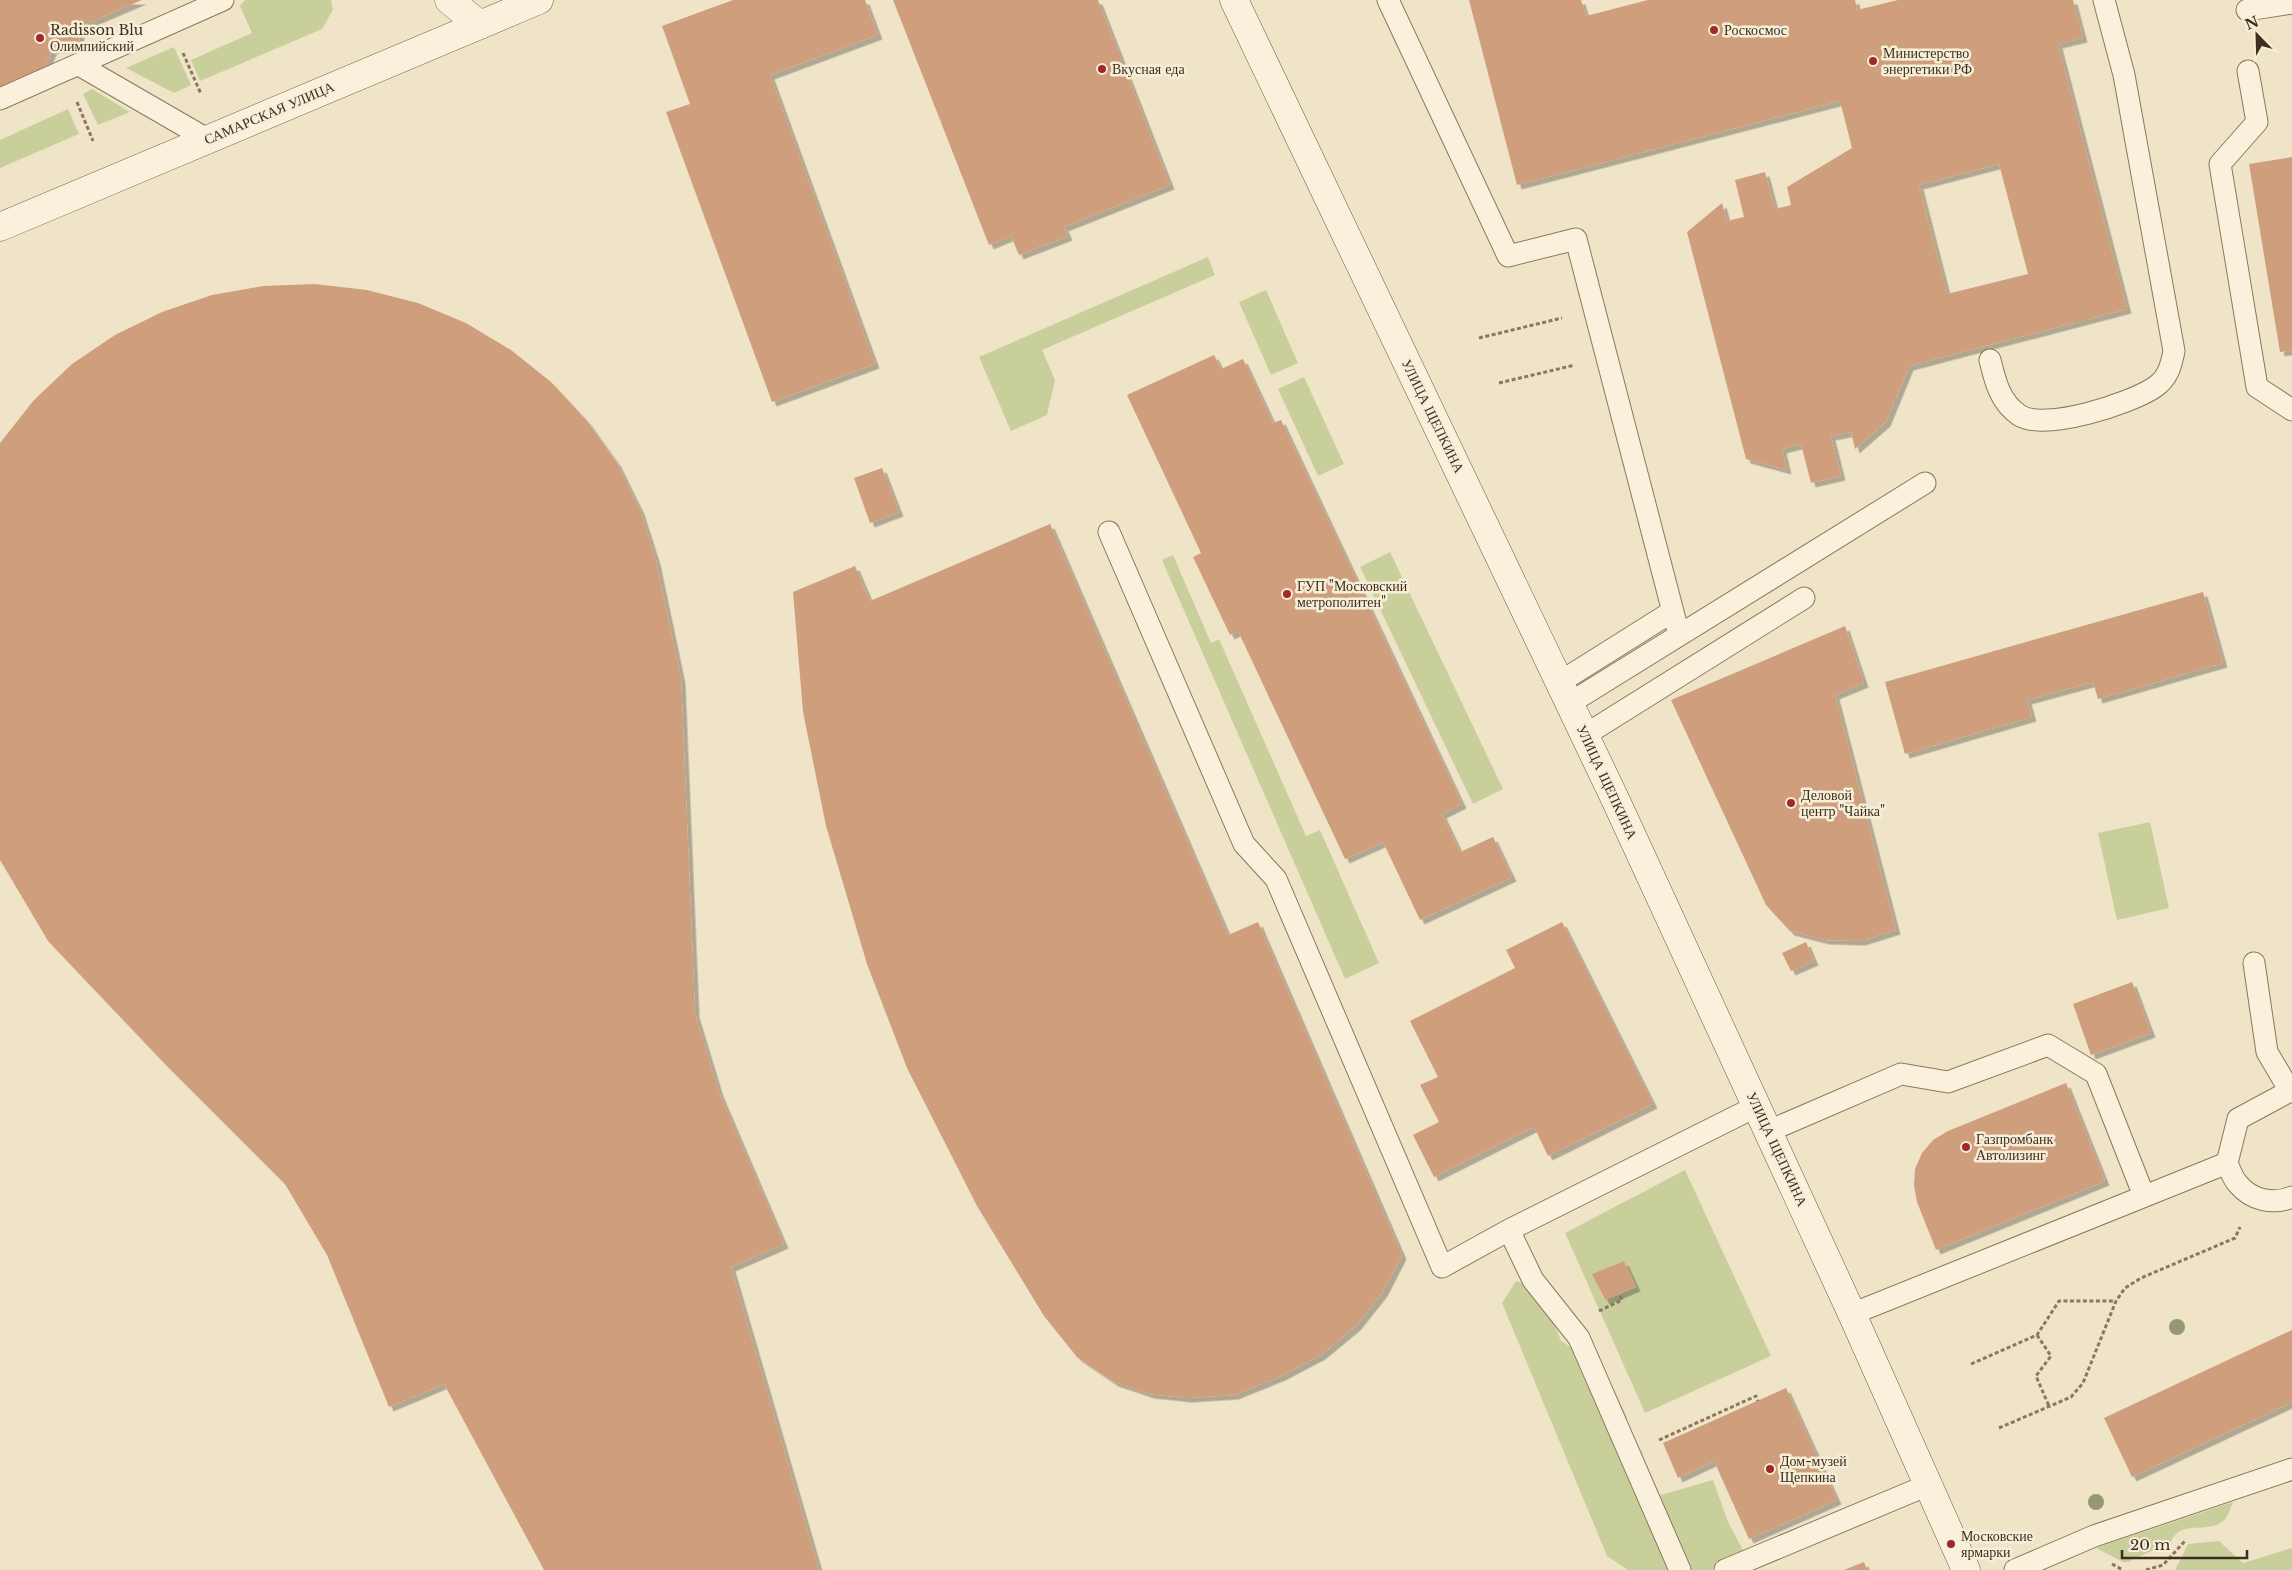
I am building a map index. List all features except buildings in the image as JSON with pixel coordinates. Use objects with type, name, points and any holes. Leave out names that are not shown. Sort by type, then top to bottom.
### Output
[{"type":"street","points":[[449,0],[480,25]]},
{"type":"street","name":"САМАРСКАЯ УЛИЦА","points":[[0,227],[539,0]]},
{"type":"street","name":"УЛИЦА ЩЕПКИНА","points":[[1234,0],[1565,692],[1852,1314],[1966,1570]]},
{"type":"lane","points":[[0,99],[223,0]]},
{"type":"lane","points":[[1388,0],[1508,256],[1576,239],[1679,635]]},
{"type":"lane","points":[[1990,360],[1995,383],[2005,402],[2021,417],[2048,421],[2077,418],[2127,400],[2155,387],[2170,371],[2174,351],[2124,75],[2104,0]]},
{"type":"lane","points":[[2247,10],[2292,3]]},
{"type":"lane","points":[[71,68],[207,139]]},
{"type":"lane","points":[[2248,71],[2257,122],[2220,164],[2257,387],[2292,410]]},
{"type":"lane","points":[[1565,692],[1679,635],[1925,483]]},
{"type":"lane","points":[[1109,532],[1244,844],[1276,879],[1442,1267],[1509,1230],[1757,1106]]},
{"type":"lane","points":[[1585,735],[1804,598]]},
{"type":"lane","points":[[1565,692],[1673,611]]},
{"type":"lane","points":[[2254,963],[2267,1052],[2291,1092],[2238,1119],[2227,1163],[2237,1184],[2252,1197],[2272,1202],[2292,1197]]},
{"type":"lane","points":[[1768,1131],[1900,1074],[1948,1082],[2048,1045],[2096,1074],[2144,1196]]},
{"type":"lane","points":[[1852,1314],[2227,1163]]},
{"type":"lane","points":[[1509,1230],[1533,1280],[1579,1338],[1680,1570]]},
{"type":"lane","points":[[2015,1570],[2094,1536],[2292,1469]]},
{"type":"lane","points":[[1725,1570],[1928,1485]]},
{"type":"path","points":[[170,24],[201,94]]},
{"type":"path","points":[[71,68],[93,141]]},
{"type":"path","points":[[1478,338],[1564,318]]},
{"type":"path","points":[[1499,383],[1585,362]]},
{"type":"path","points":[[1999,1428],[2072,1396],[2083,1383],[2116,1301],[2125,1288],[2141,1278],[2235,1238],[2252,1197]]},
{"type":"path","points":[[1971,1364],[2037,1335],[2059,1301],[2116,1301]]},
{"type":"path","points":[[2037,1335],[2051,1356],[2036,1376],[2049,1406]]},
{"type":"path","points":[[1629,1454],[1756,1396],[1758,1400]]},
{"type":"path","points":[[2146,1570],[2163,1565],[2186,1540]]},
{"type":"green space","points":[[245,0],[331,0],[333,10],[322,29],[200,81],[191,60],[252,33],[240,6]]},
{"type":"green space","points":[[174,47],[191,85],[174,93],[126,68]]},
{"type":"green space","points":[[92,89],[130,112],[98,125],[83,94]]},
{"type":"green space","points":[[68,109],[79,134],[0,168],[0,140]]},
{"type":"green space","points":[[1208,257],[1215,275],[1042,350],[1055,380],[1047,415],[1011,431],[979,357]]},
{"type":"green space","points":[[1266,290],[1298,363],[1271,375],[1239,302]]},
{"type":"green space","points":[[1304,377],[1344,464],[1318,476],[1278,389]]},
{"type":"green space","points":[[1390,552],[1503,789],[1473,804],[1360,567]]},
{"type":"green space","points":[[1173,555],[1211,643],[1219,639],[1306,836],[1320,830],[1379,963],[1345,979],[1162,560]]},
{"type":"green space","points":[[2150,822],[2169,908],[2117,920],[2098,833]]},
{"type":"green space","points":[[1685,1170],[1771,1356],[1645,1413],[1565,1233]],"holes":[[[1624,1261],[1636,1287],[1604,1300],[1593,1274]]]},
{"type":"green space","points":[[1516,1281],[1541,1290],[1561,1341],[1584,1355],[1614,1391],[1627,1417],[1615,1440],[1641,1450],[1654,1497],[1713,1480],[1728,1522],[1745,1554],[1711,1570],[1628,1570],[1607,1556],[1502,1303]]},
{"type":"green space","points":[[2233,1502],[2222,1522],[2209,1527],[2181,1531],[2175,1535],[2171,1542],[2128,1562],[2123,1562],[2096,1548]]},
{"type":"green space","points":[[2219,1541],[2243,1563],[2292,1548],[2292,1570],[2175,1570],[2188,1544]]},
{"type":"place","name":"Роскосмос","points":[[1714,30]]},
{"type":"place","name":"Radisson Blu Олимпийский","points":[[40,38]]},
{"type":"place","name":"Министерство энергетики РФ","points":[[1873,61]]},
{"type":"place","name":"Вкусная еда","points":[[1102,69]]},
{"type":"place","name":"ГУП \"Московский метрополитен\"","points":[[1287,594]]},
{"type":"place","name":"Деловой центр \"Чайка\"","points":[[1791,803]]},
{"type":"place","name":"Газпромбанк Автолизинг","points":[[1966,1147]]},
{"type":"place","name":"Дом-музей Щепкина","points":[[1770,1469]]},
{"type":"place","name":"Московские ярмарки","points":[[1951,1544]]}]
